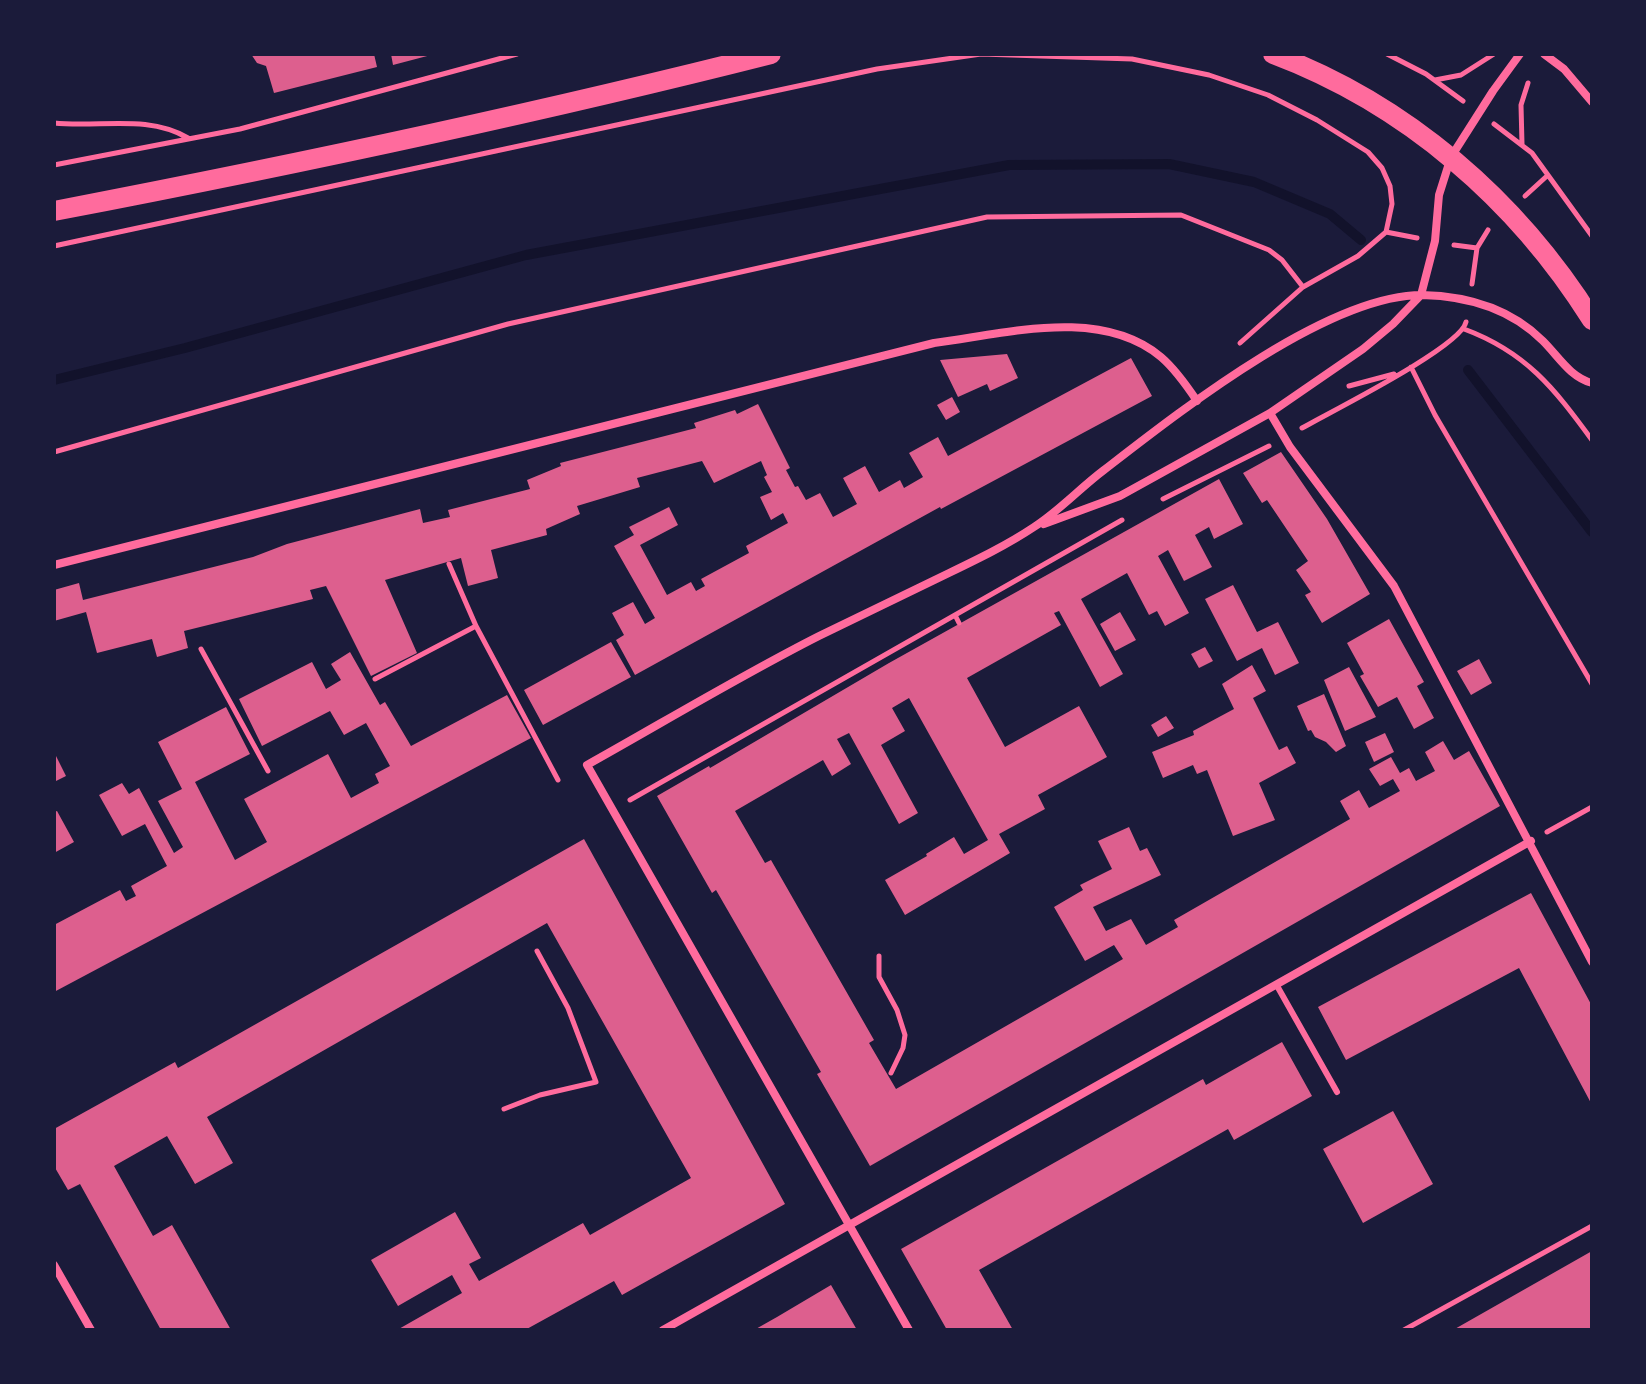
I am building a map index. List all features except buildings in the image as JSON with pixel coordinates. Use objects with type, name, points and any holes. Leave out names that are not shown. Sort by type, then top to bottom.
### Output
[{"type":"main road","points":[[54,211],[249,173],[585,100],[771,54]]},
{"type":"main road","points":[[1273,54],[1301,65],[1376,105],[1451,157],[1500,200],[1531,234],[1592,320]]},
{"type":"street","points":[[909,1330],[587,765],[816,638],[996,550],[1036,527],[1120,496],[1270,413],[1363,349],[1421,295],[1435,241],[1439,195],[1451,157],[1520,54]]},
{"type":"street","points":[[1544,54],[1564,69],[1592,102]]},
{"type":"street","points":[[1036,527],[1102,471],[1197,401],[1317,325],[1386,300],[1421,295],[1470,300],[1497,308],[1540,338],[1578,379],[1592,383]]},
{"type":"street","points":[[54,565],[934,343],[1071,325],[1113,332],[1163,358],[1197,401]]},
{"type":"street","points":[[1270,413],[1284,438],[1394,586],[1531,841],[1592,962]]},
{"type":"street","points":[[663,1330],[1531,841]]},
{"type":"street","points":[[54,1265],[91,1330]]},
{"type":"lane","points":[[1276,984],[1337,1092]]},
{"type":"path","points":[[54,165],[240,129],[517,54]]},
{"type":"path","points":[[54,246],[877,69],[981,54],[1132,59],[1209,75],[1268,95],[1317,120],[1368,152],[1382,168],[1390,186],[1392,204],[1386,232],[1358,256],[1303,287],[1236,346]]},
{"type":"path","points":[[1434,80],[1461,75],[1495,54]]},
{"type":"path","points":[[1522,145],[1521,105],[1529,79]]},
{"type":"path","points":[[54,123],[153,124],[189,139]]},
{"type":"path","points":[[1533,188],[1548,175],[1592,236]]},
{"type":"path","points":[[54,452],[508,324],[987,217],[1181,215],[1269,250],[1282,260],[1303,287]]},
{"type":"path","points":[[1161,500],[1284,438],[1411,367],[1464,329],[1489,338],[1531,367],[1563,400],[1592,440]]},
{"type":"path","points":[[1411,367],[1435,415],[1592,684]]},
{"type":"path","points":[[612,810],[1134,514]]},
{"type":"path","points":[[449,564],[476,626],[558,780]]},
{"type":"path","points":[[955,615],[959,623]]},
{"type":"path","points":[[375,679],[476,626]]},
{"type":"path","points":[[201,649],[268,771]]},
{"type":"path","points":[[1531,841],[1592,807]]},
{"type":"path","points":[[504,1109],[540,1095],[596,1082],[568,1008],[537,951]]},
{"type":"path","points":[[879,956],[879,977],[897,1010],[905,1035],[903,1048],[891,1073]]},
{"type":"path","points":[[1404,1330],[1592,1226]]},
{"type":"waterway","points":[[54,380],[185,348],[526,255],[1009,165],[1169,164],[1254,182],[1330,214],[1361,240]]},
{"type":"waterway","points":[[1468,370],[1592,532]]}]
